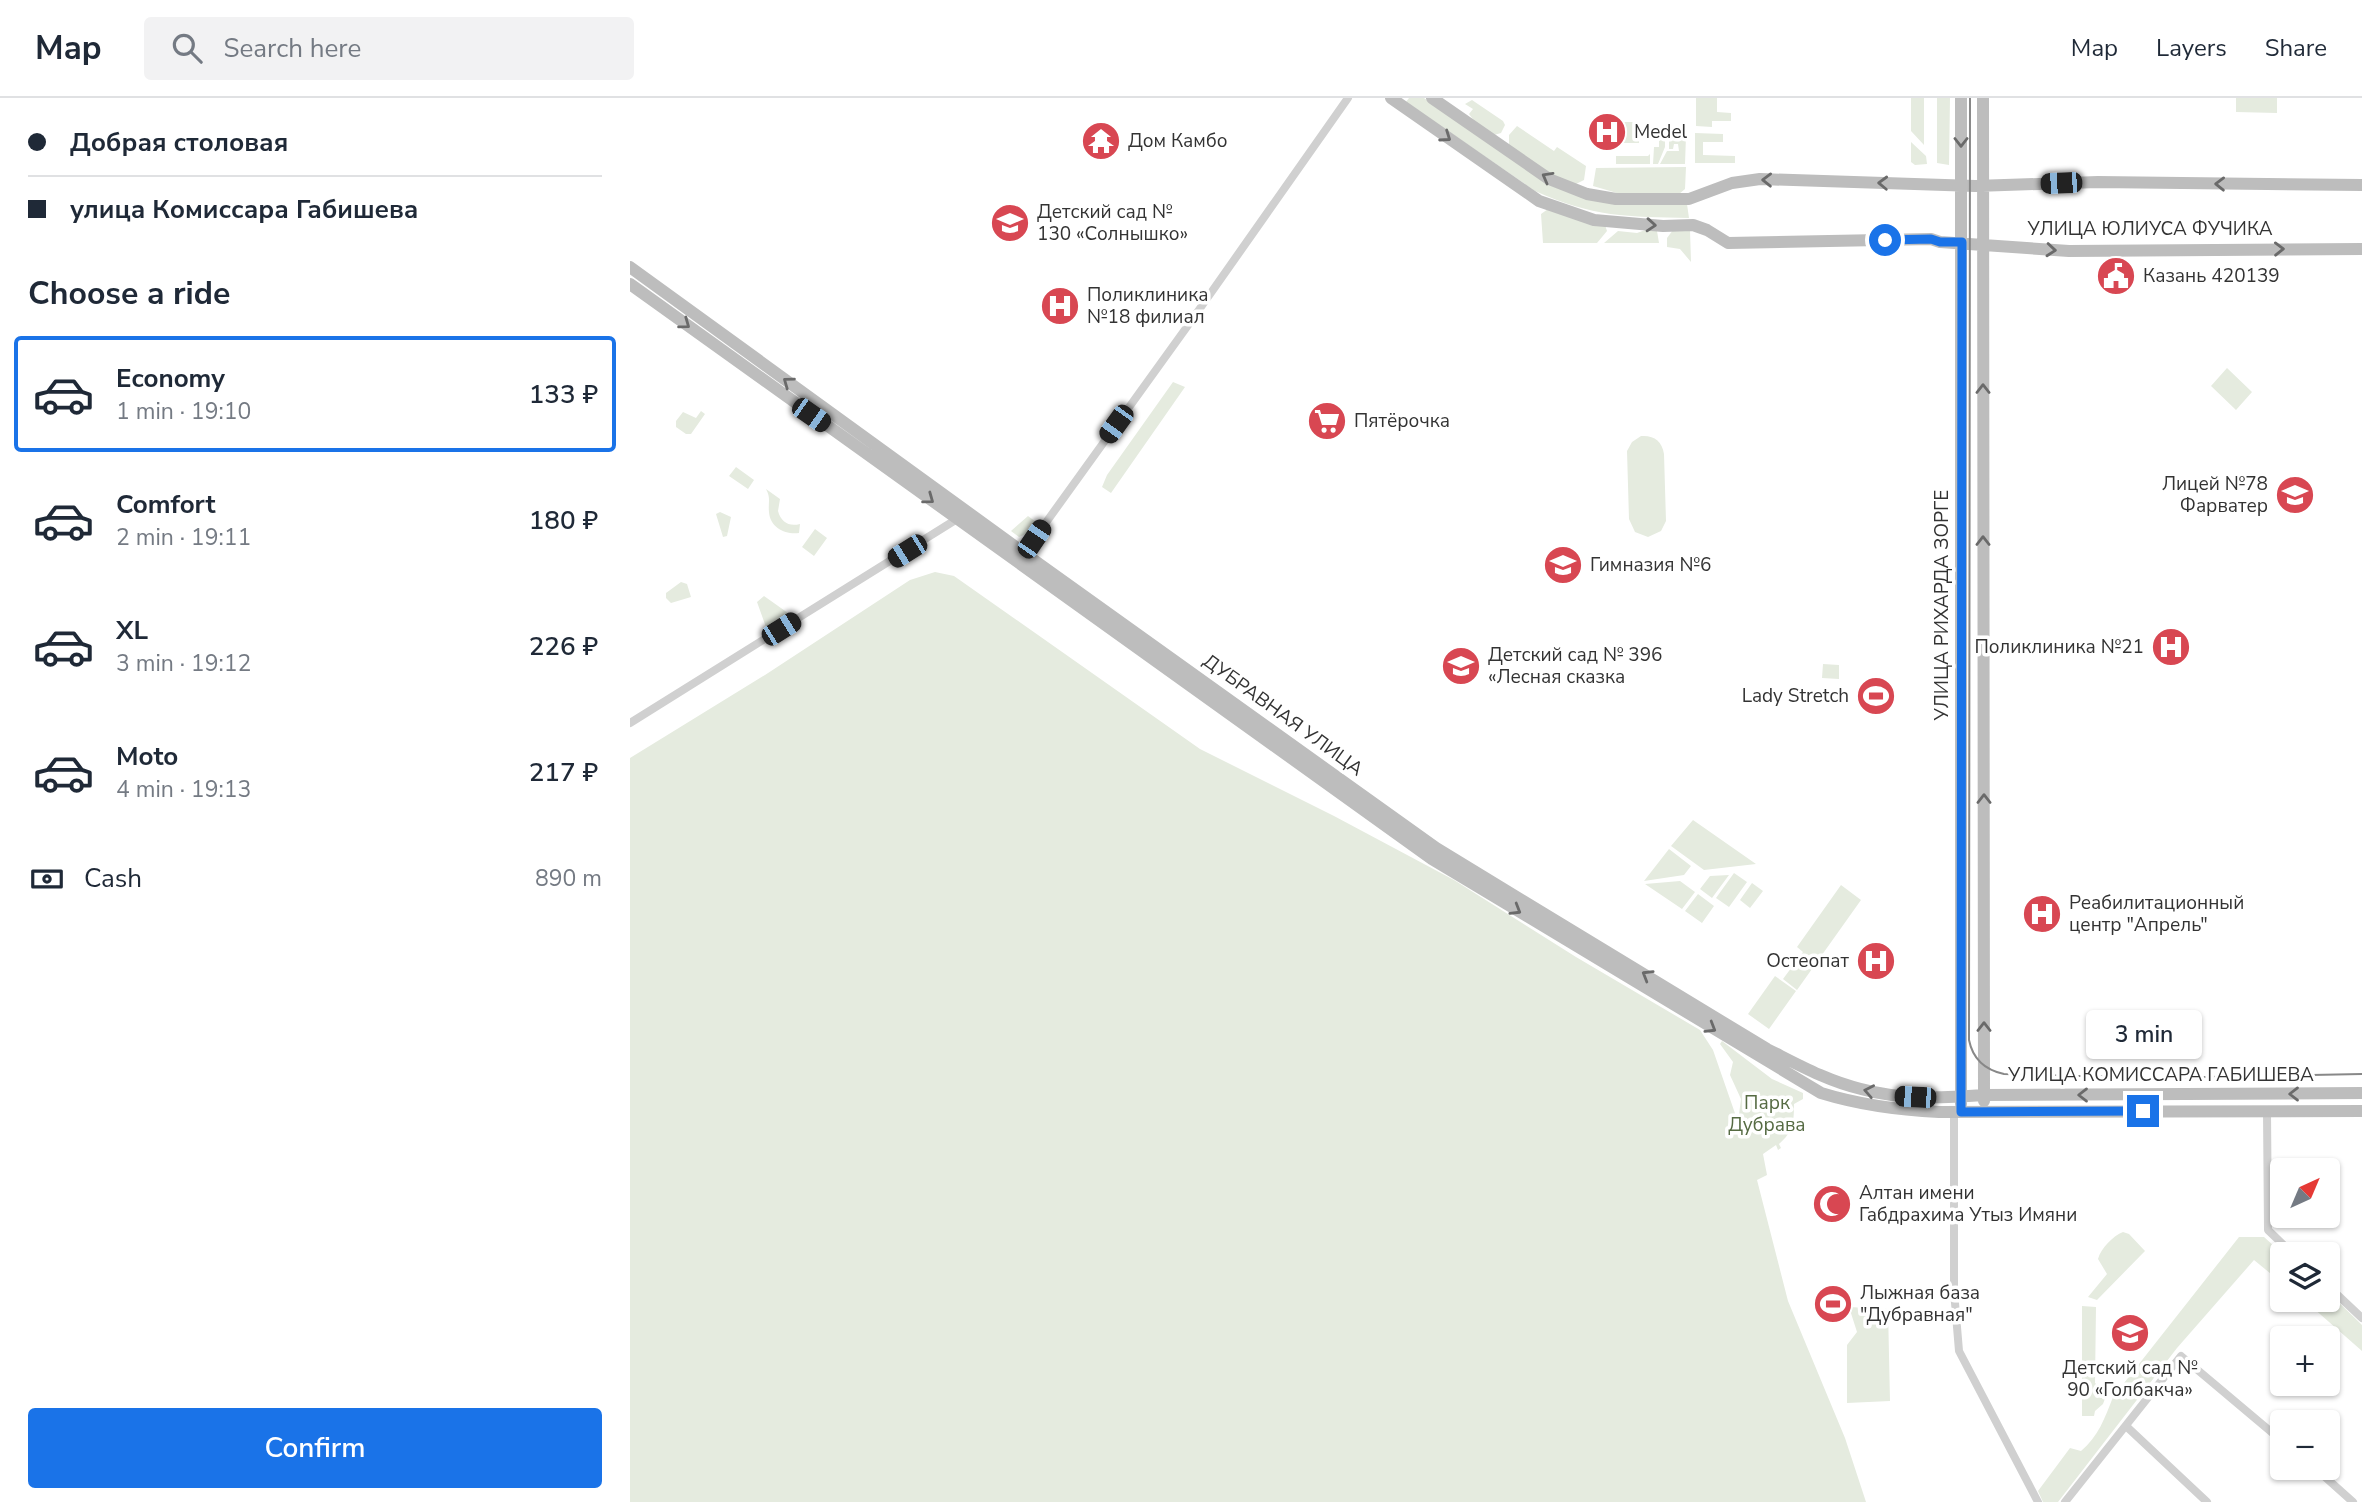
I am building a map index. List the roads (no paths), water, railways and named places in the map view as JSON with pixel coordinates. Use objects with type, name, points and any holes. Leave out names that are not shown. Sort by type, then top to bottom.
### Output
[{"type":"street","points":[[1021,558],[1348,98]]},
{"type":"street","name":"УЛИЦА ЮЛИУСА ФУЧИКА","points":[[1391,98],[1539,201],[1594,220],[1662,226],[1693,225],[1728,243],[1931,239],[1940,242],[2069,251],[2362,249]]},
{"type":"street","points":[[1432,98],[1549,179],[1587,194],[1616,200],[1689,200],[1732,183],[1759,179],[1983,186],[2098,182],[2362,186]]},
{"type":"street","name":"УЛИЦА РИХАРДА ЗОРГЕ","points":[[1958,1112],[1961,1097],[1961,98]]},
{"type":"street","points":[[1983,98],[1984,1111]]},
{"type":"street","name":"ДУБРАВНАЯ УЛИЦА","points":[[630,267],[894,467],[957,520],[1021,558],[1436,848],[1766,1049],[1817,1074],[1861,1090],[1901,1096],[1961,1097]]},
{"type":"street","name":"ДУБРАВНАЯ УЛИЦА","points":[[630,284],[1021,558],[1432,859],[1821,1093],[1891,1109],[1958,1112]]},
{"type":"street","points":[[630,723],[957,520]]},
{"type":"street","name":"УЛИЦА КОМИССАРА ГАБИШЕВА","points":[[1961,1097],[2362,1093]]},
{"type":"street","name":"УЛИЦА КОМИССАРА ГАБИШЕВА","points":[[1958,1112],[2362,1111]]},
{"type":"street","points":[[1958,1112],[1954,1291],[1959,1351],[2038,1502]]},
{"type":"street","points":[[2267,1112],[2268,1230],[2280,1242]]},
{"type":"street","points":[[2340,1297],[2362,1318]]},
{"type":"street","points":[[2065,1502],[2181,1356],[2270,1431]]},
{"type":"street","points":[[2126,1426],[2207,1502]]},
{"type":"street","points":[[2328,1480],[2353,1502]]},
{"type":"tram line","points":[[1970,98],[1969,1040],[1973,1053],[1991,1070],[2004,1074],[2155,1078],[2362,1074]]},
{"type":"place","name":"Medel","points":[[1607,132]]},
{"type":"place","name":"Дом Камбо","points":[[1101,141]]},
{"type":"place","name":"Детский сад № 130 «Солнышко»","points":[[1010,223]]},
{"type":"place","name":"Казань 420139","points":[[2116,276]]},
{"type":"place","name":"Поликлиника №18 филиал","points":[[1060,306]]},
{"type":"place","name":"Пятёрочка","points":[[1327,421]]},
{"type":"place","name":"Лицей №78 Фарватер","points":[[2295,495]]},
{"type":"place","name":"Гимназия №6","points":[[1563,565]]},
{"type":"place","name":"Поликлиника №21","points":[[2171,647]]},
{"type":"place","name":"Детский сад № 396 «Лесная сказка","points":[[1461,666]]},
{"type":"place","name":"Lady Stretch","points":[[1876,696]]},
{"type":"place","name":"Реабилитационный центр \"Апрель\"","points":[[2042,914]]},
{"type":"place","name":"Остеопат","points":[[1876,961]]},
{"type":"place","name":"Алтан имени Габдрахима Утыз Имяни","points":[[1832,1204]]},
{"type":"place","name":"Лыжная база \"Дубравная\"","points":[[1833,1304]]},
{"type":"place","name":"Детский сад № 90 «Голбакча»","points":[[2130,1333]]},
{"type":"park label","name":"Парк Дубрава","points":[[1767,1114]]}]
